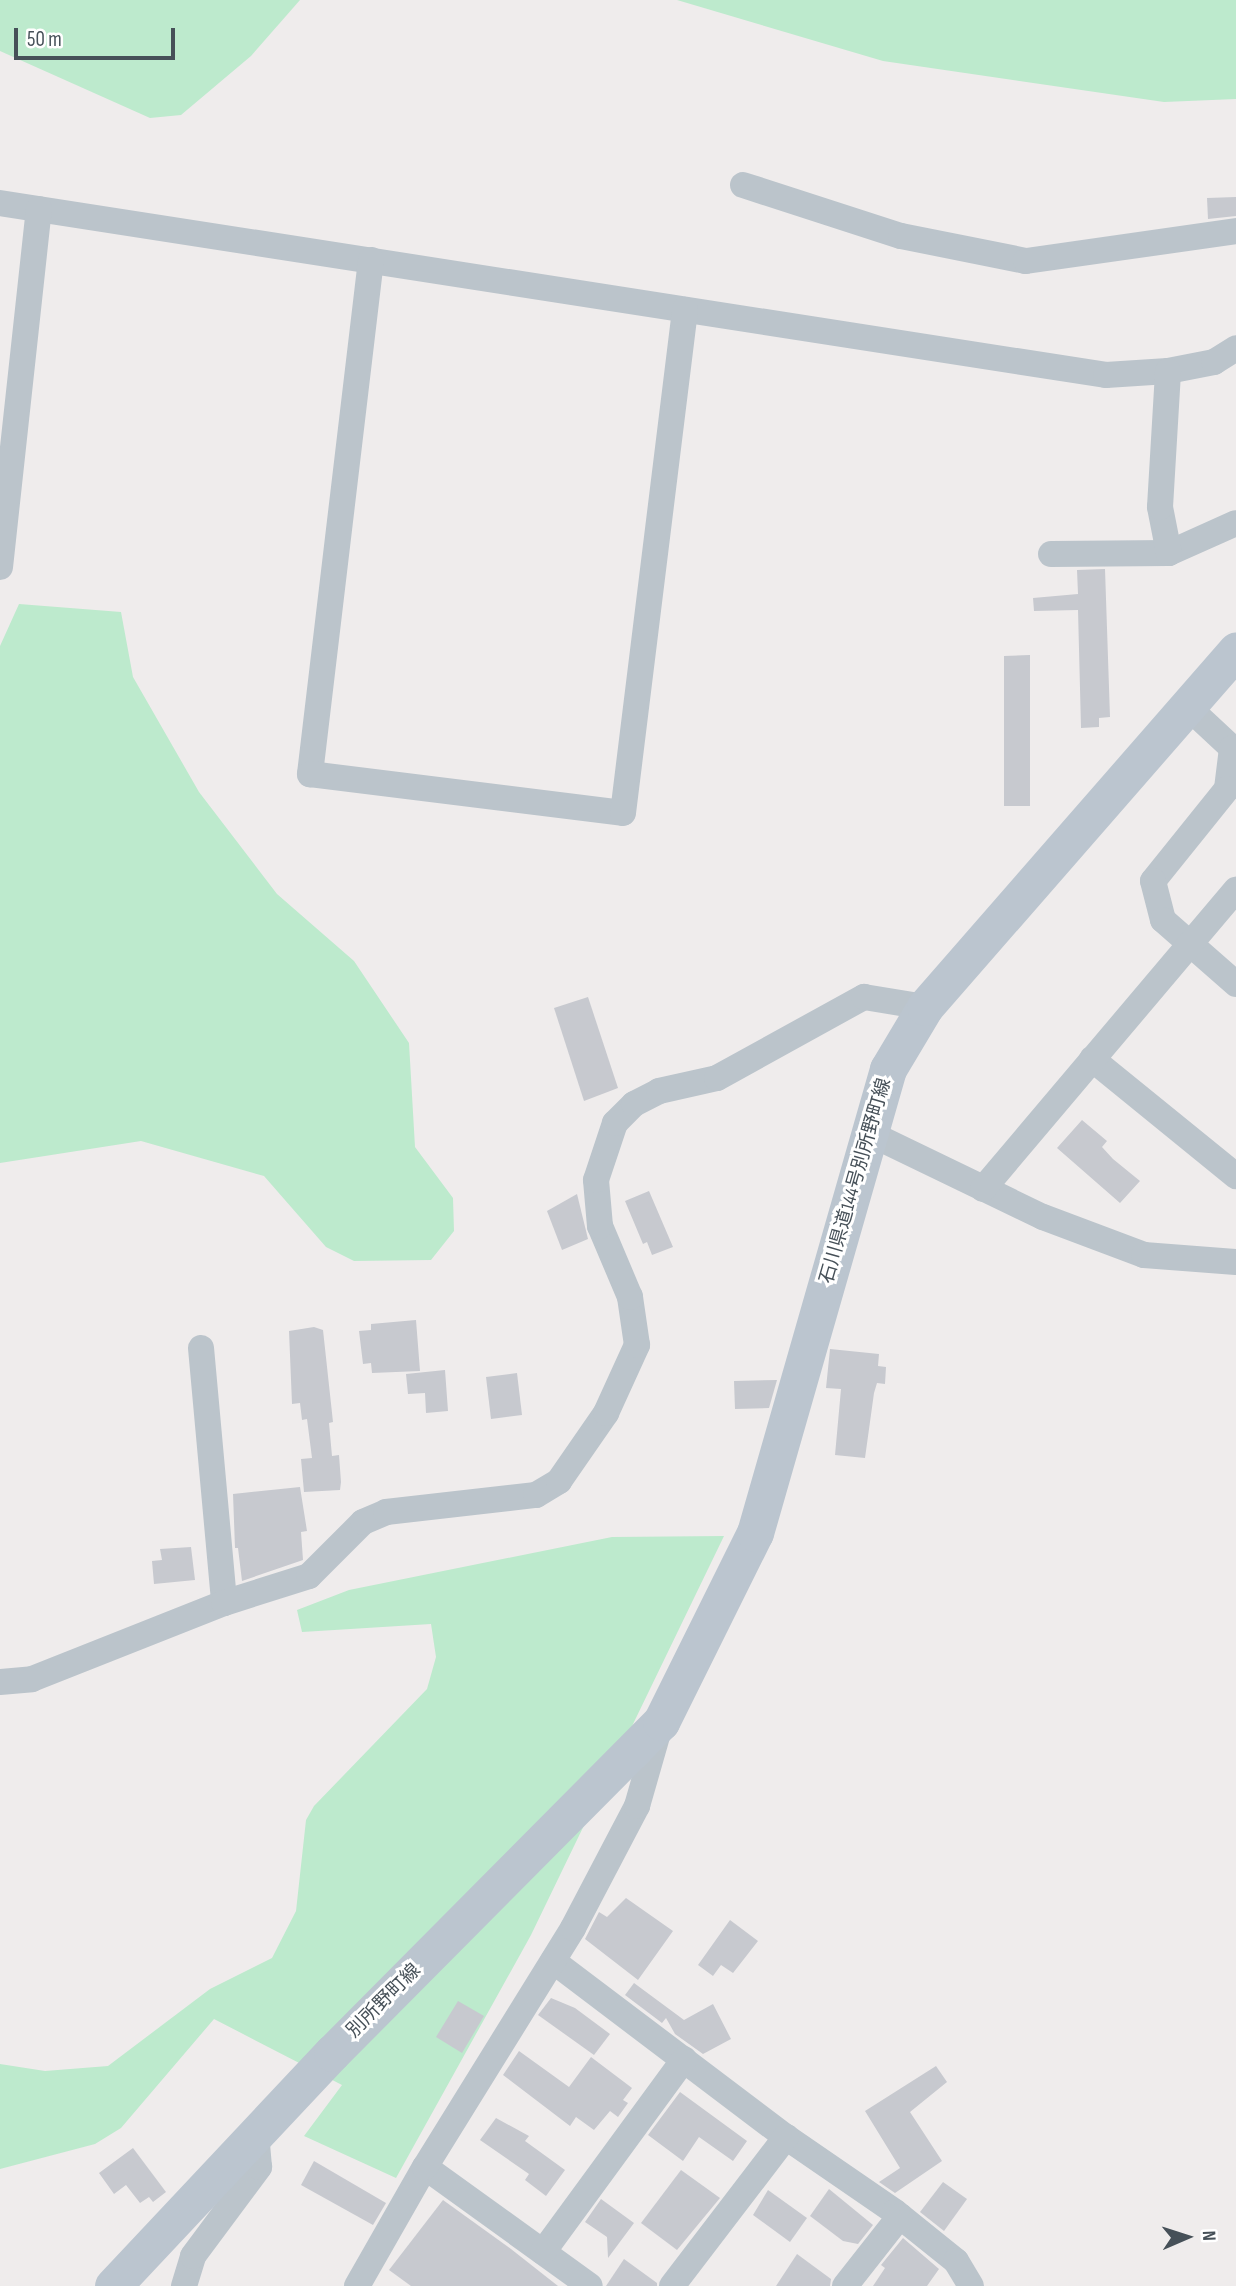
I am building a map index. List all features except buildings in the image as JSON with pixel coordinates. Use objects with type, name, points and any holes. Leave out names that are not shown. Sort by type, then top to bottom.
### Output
[{"type":"main road","name":"石川県道144号別所野町線","points":[[661,1722],[755,1533],[888,1069],[925,1007],[1189,708],[1236,650]]},
{"type":"main road","name":"別所野町線","points":[[113,2286],[661,1722]]},
{"type":"street","points":[[743,185],[901,236],[1027,261],[1236,231]]},
{"type":"street","points":[[0,203],[1106,374],[1168,371],[1214,362],[1236,348]]},
{"type":"street","points":[[0,567],[39,209]]},
{"type":"street","points":[[371,260],[310,774],[622,813],[685,310]]},
{"type":"street","points":[[1168,371],[1160,507],[1169,553]]},
{"type":"street","points":[[1051,554],[1169,553],[1236,523]]},
{"type":"street","points":[[1189,708],[1232,748],[1227,789],[1153,881],[1163,919],[1236,984]]},
{"type":"street","points":[[984,1189],[1188,943],[1236,890]]},
{"type":"street","points":[[0,1682],[32,1679],[224,1603],[310,1576],[363,1522],[386,1513],[536,1494],[559,1481],[606,1413],[637,1345],[630,1297],[600,1226],[596,1180],[615,1123],[634,1104],[659,1091],[717,1077],[864,997],[925,1007]]},
{"type":"street","points":[[1092,1059],[1236,1176]]},
{"type":"street","points":[[871,1134],[984,1189],[1144,1255],[1236,1262]]},
{"type":"street","points":[[201,1348],[224,1603]]},
{"type":"street","points":[[360,2285],[425,2167],[552,1961],[637,1806],[661,1722]]},
{"type":"street","points":[[552,1961],[786,2137],[900,2216],[956,2261],[971,2286]]},
{"type":"street","points":[[543,2252],[684,2059]]},
{"type":"street","points":[[184,2286],[193,2256],[259,2167],[256,2136]]},
{"type":"street","points":[[671,2286],[786,2137]]},
{"type":"street","points":[[425,2167],[590,2286]]},
{"type":"street","points":[[845,2286],[900,2216]]},
{"type":"green space","points":[[0,0],[300,0],[251,56],[181,115],[150,118],[0,51]]},
{"type":"green space","points":[[677,0],[1236,0],[1236,99],[1164,102],[883,61]]},
{"type":"green space","points":[[19,604],[121,612],[133,677],[199,792],[277,894],[354,961],[409,1043],[415,1147],[453,1198],[454,1231],[431,1260],[354,1261],[326,1247],[264,1176],[141,1141],[0,1163],[0,646]]},
{"type":"green space","points":[[724,1536],[531,1935],[396,2178],[304,2136],[342,2085],[214,2019],[121,2128],[95,2144],[0,2169],[0,2064],[45,2071],[108,2066],[210,1989],[272,1958],[296,1911],[306,1820],[314,1806],[427,1689],[436,1657],[431,1624],[302,1632],[297,1610],[349,1590],[612,1537]]}]
